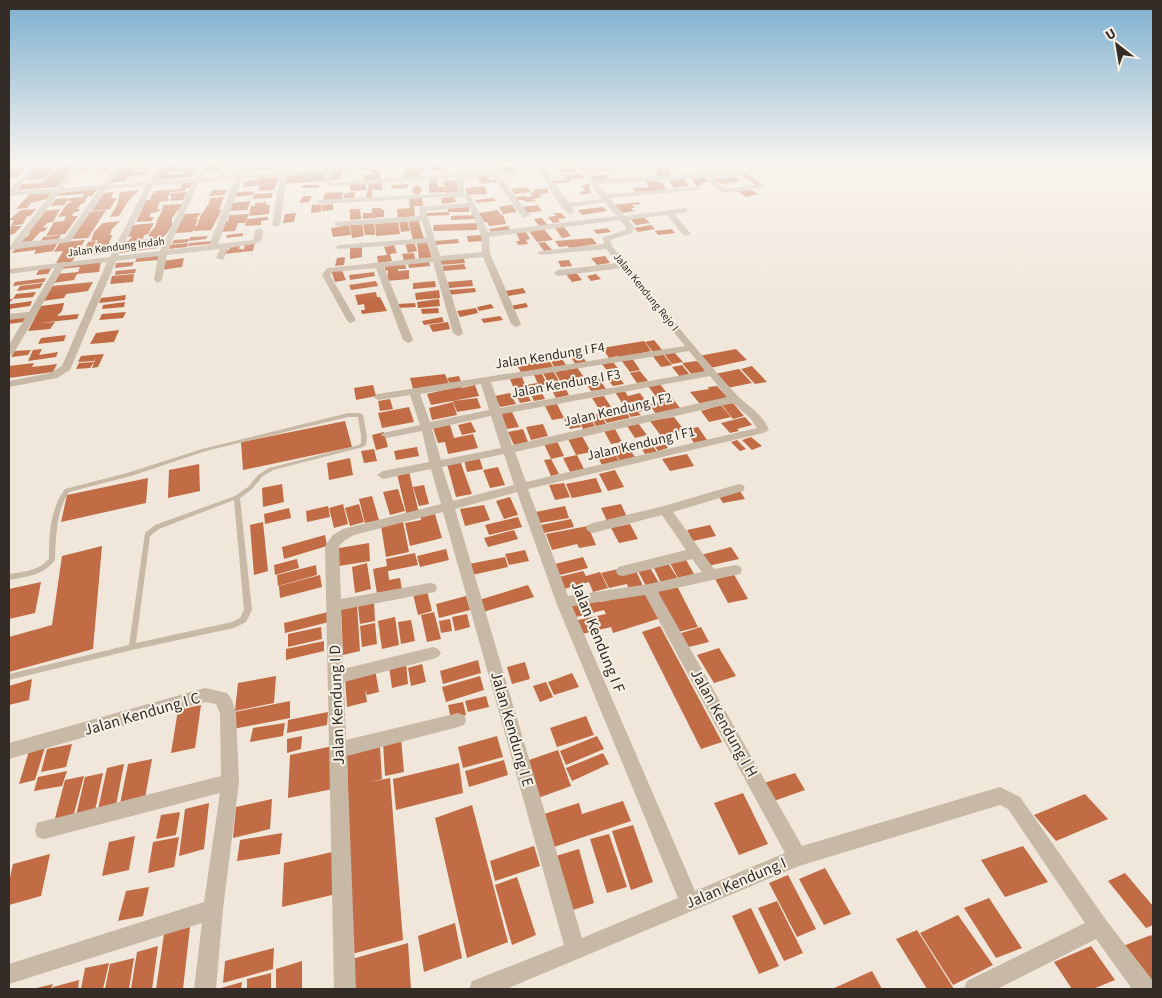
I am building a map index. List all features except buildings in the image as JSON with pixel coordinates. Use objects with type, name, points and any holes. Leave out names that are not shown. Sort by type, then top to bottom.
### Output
[{"type":"street","points":[[13,247],[42,210]]},
{"type":"street","points":[[13,247],[67,240],[88,210]]},
{"type":"street","points":[[9,384],[53,376],[66,368],[137,210]]},
{"type":"street","points":[[158,280],[164,252],[183,210]]},
{"type":"street","points":[[213,246],[227,210]]},
{"type":"street","points":[[276,225],[279,210]]},
{"type":"street","points":[[422,210],[458,334]]},
{"type":"street","points":[[474,210],[485,235],[486,254],[516,324]]},
{"type":"street","points":[[522,210],[526,216]]},
{"type":"street","points":[[615,210],[622,218]]},
{"type":"street","points":[[485,235],[684,210]]},
{"type":"street","points":[[669,212],[687,234]]},
{"type":"street","points":[[338,224],[426,218]]},
{"type":"street","name":"Jalan Kendung Rejo I","points":[[622,218],[631,229],[606,239],[608,246],[712,373],[763,427]]},
{"type":"street","name":"Jalan Kendung Indah","points":[[9,271],[256,241],[258,230]]},
{"type":"street","points":[[339,247],[432,240]]},
{"type":"street","points":[[220,258],[225,245]]},
{"type":"street","points":[[541,253],[608,246]]},
{"type":"street","points":[[351,320],[326,275],[327,272],[334,268],[486,254]]},
{"type":"street","points":[[379,264],[408,340]]},
{"type":"street","points":[[9,353],[61,265]]},
{"type":"street","points":[[558,272],[624,265]]},
{"type":"street","points":[[9,317],[33,314]]},
{"type":"street","name":"Jalan Kendung I F4","points":[[378,397],[691,348]]},
{"type":"street","name":"Jalan Kendung I F3","points":[[387,435],[494,412],[712,373]]},
{"type":"street","name":"Jalan Kendung I F","points":[[486,380],[494,412],[564,602],[690,902]]},
{"type":"street","name":"Jalan Kendung I E","points":[[414,392],[426,426],[576,951]]},
{"type":"street","name":"Jalan Kendung I F2","points":[[383,475],[508,450],[735,399]]},
{"type":"street","name":"Jalan Kendung I F1","points":[[522,487],[760,432],[763,427]]},
{"type":"street","points":[[448,506],[522,487]]},
{"type":"street","points":[[593,528],[665,510],[739,488]]},
{"type":"street","name":"Jalan Kendung I D","points":[[345,989],[332,546],[339,537],[352,531],[448,506]]},
{"type":"street","points":[[665,510],[711,575]]},
{"type":"street","points":[[623,571],[696,553]]},
{"type":"street","points":[[564,602],[649,588],[735,570]]},
{"type":"street","points":[[334,606],[430,588]]},
{"type":"street","name":"Jalan Kendung I H","points":[[649,588],[798,857]]},
{"type":"street","points":[[336,677],[433,653]]},
{"type":"street","name":"Jalan Kendung I C","points":[[9,751],[205,695],[221,698],[226,705],[228,713],[230,782],[213,909],[205,989]]},
{"type":"street","points":[[338,750],[458,720]]},
{"type":"street","points":[[44,830],[230,782]]},
{"type":"street","name":"Jalan Kendung I","points":[[483,989],[798,857],[1000,796],[1014,803],[1099,927]]},
{"type":"street","points":[[15,972],[213,909]]},
{"type":"street","points":[[975,989],[1099,927],[1145,989]]},
{"type":"lane","points":[[9,577],[44,569],[52,560],[52,537],[62,498],[68,490],[129,475],[204,450],[348,414],[360,415],[364,436],[364,444],[361,446],[271,469],[260,476],[250,488],[237,497],[157,527],[147,536],[132,646]]},
{"type":"lane","points":[[9,677],[132,646],[234,625],[243,620],[248,610],[237,497]]}]
